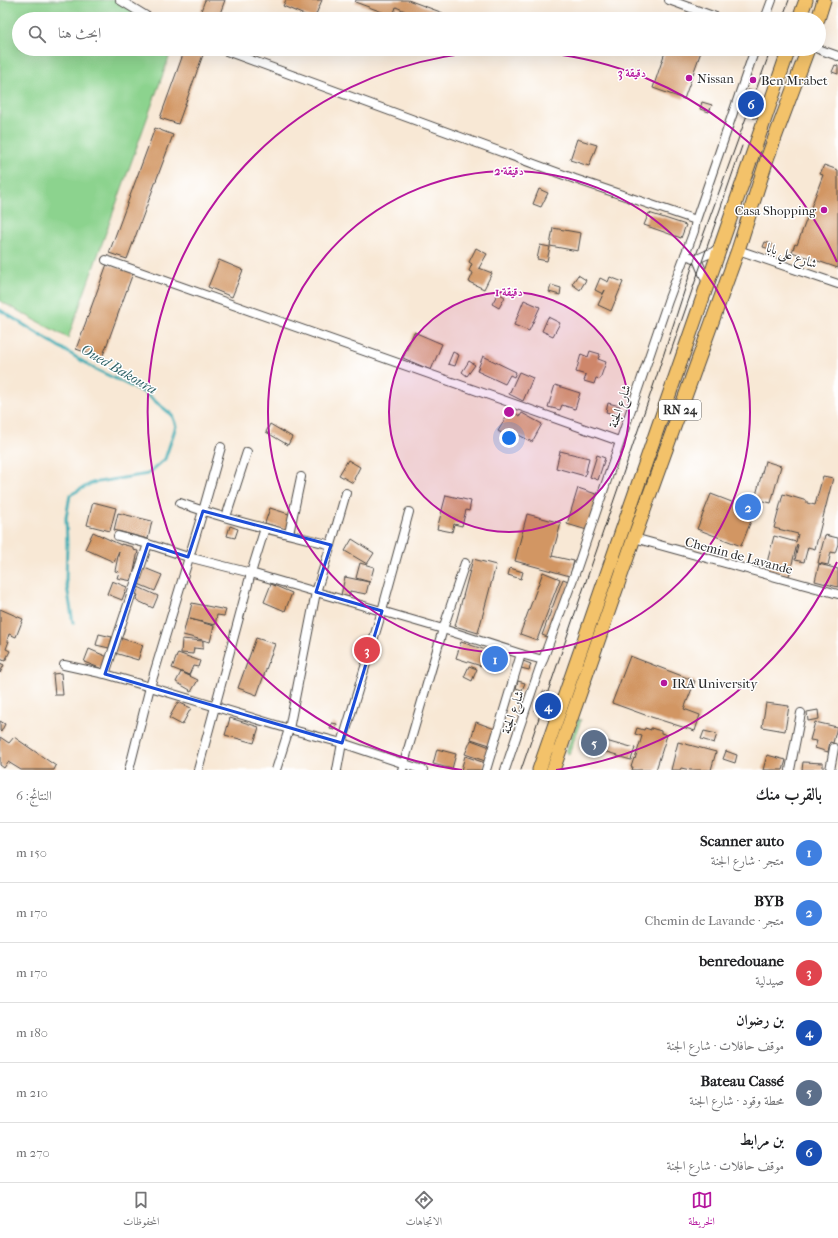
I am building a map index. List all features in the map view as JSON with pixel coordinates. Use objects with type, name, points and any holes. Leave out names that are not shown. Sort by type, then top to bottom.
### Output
[{"type":"main road","points":[[802,12],[806,0]]},
{"type":"main road","points":[[820,12],[824,0]]},
{"type":"main road","name":"RN 24","points":[[539,770],[787,56]]},
{"type":"main road","name":"RN 24","points":[[553,770],[634,538],[738,250],[767,159],[805,56]]},
{"type":"street","points":[[120,0],[140,12]]},
{"type":"street","points":[[669,0],[702,12]]},
{"type":"street","points":[[768,12],[772,0]]},
{"type":"street","points":[[826,52],[838,56]]},
{"type":"street","points":[[240,56],[575,179],[696,220]]},
{"type":"street","name":"شارع الجنة","points":[[505,770],[577,568],[668,301],[694,231],[696,220],[753,56]]},
{"type":"street","points":[[685,255],[697,259],[717,249],[722,243]]},
{"type":"street","name":"شارع علي بابا","points":[[738,250],[838,284]]},
{"type":"street","points":[[697,259],[707,283]]},
{"type":"street","points":[[106,260],[619,442]]},
{"type":"street","points":[[129,770],[150,687],[221,447]]},
{"type":"street","points":[[226,517],[247,452]]},
{"type":"street","points":[[289,534],[301,477]]},
{"type":"street","points":[[276,770],[289,729],[316,592],[346,493]]},
{"type":"street","points":[[180,503],[203,511],[331,545]]},
{"type":"street","points":[[336,770],[342,744],[382,612],[409,512]]},
{"type":"street","points":[[198,770],[251,573],[265,528]]},
{"type":"street","points":[[118,536],[443,629],[543,660]]},
{"type":"street","name":"Chemin de Lavande","points":[[634,538],[838,594]]},
{"type":"street","points":[[105,674],[148,544]]},
{"type":"street","points":[[403,767],[443,629],[465,563]]},
{"type":"street","points":[[486,770],[521,654]]},
{"type":"street","points":[[64,664],[105,674],[342,744],[403,767],[423,770]]},
{"type":"street","points":[[790,770],[801,713]]},
{"type":"street","points":[[830,770],[834,748]]},
{"type":"highlighted area","points":[[203,511],[331,545],[316,592],[382,611],[342,743],[105,674],[148,544],[188,557]]},
{"type":"green space","points":[[0,0],[117,0],[138,12],[12,12],[12,56],[169,56],[68,338],[0,301]]},
{"type":"green space","points":[[578,719],[581,720],[569,754],[566,752]]},
{"type":"building","points":[[205,0],[225,0],[221,12],[201,12]]},
{"type":"building","points":[[286,0],[322,0],[317,12],[297,12],[283,6]]},
{"type":"building","points":[[356,0],[408,0],[440,12],[405,12],[396,7],[394,12],[382,12],[355,2]]},
{"type":"building","points":[[182,56],[203,56],[178,124],[160,118]]},
{"type":"building","points":[[664,56],[699,56],[684,99],[653,88]]},
{"type":"building","points":[[835,65],[838,66],[838,74],[832,72]]},
{"type":"building","points":[[748,90],[751,91],[743,111],[741,111]]},
{"type":"building","points":[[761,97],[763,98],[756,118],[753,118]]},
{"type":"building","points":[[702,102],[712,105],[709,112],[700,109]]},
{"type":"building","points":[[155,128],[173,135],[127,259],[109,253]]},
{"type":"building","points":[[577,139],[597,145],[589,166],[570,160]]},
{"type":"building","name":"Casa Shopping","points":[[824,165],[838,170],[838,268],[792,252],[795,244],[797,245],[823,175],[820,174]]},
{"type":"building","points":[[539,189],[548,193],[541,207],[533,204]]},
{"type":"building","points":[[649,213],[686,225],[681,238],[644,225]]},
{"type":"building","points":[[553,228],[581,233],[578,251],[550,246]]},
{"type":"building","points":[[765,242],[772,244],[770,249],[763,247]]},
{"type":"building","points":[[540,245],[550,247],[547,261],[537,259]]},
{"type":"building","points":[[476,248],[487,254],[479,268],[492,273],[484,289],[469,282],[473,273],[469,271],[472,264],[469,262]]},
{"type":"building","points":[[219,260],[243,270],[232,297],[208,287]]},
{"type":"building","points":[[107,264],[133,273],[102,358],[76,349]]},
{"type":"building","points":[[578,275],[586,280],[580,290],[572,284]]},
{"type":"building","points":[[610,277],[623,282],[611,311],[598,305],[605,290],[603,294],[595,290],[600,278],[608,282]]},
{"type":"building","points":[[551,285],[561,288],[560,295],[549,292]]},
{"type":"building","points":[[498,293],[505,297],[499,308],[492,304]]},
{"type":"building","points":[[524,300],[540,307],[529,331],[514,325]]},
{"type":"building","points":[[548,317],[560,323],[553,336],[542,331]]},
{"type":"building","points":[[414,332],[442,344],[431,370],[403,358]]},
{"type":"building","points":[[590,351],[600,354],[598,359],[606,362],[600,379],[596,378],[594,384],[584,381],[586,375],[576,372],[581,354],[588,357]]},
{"type":"building","points":[[453,352],[459,355],[455,366],[448,364]]},
{"type":"building","points":[[483,356],[516,372],[514,377],[510,375],[505,384],[477,371]]},
{"type":"building","points":[[469,361],[475,365],[467,376],[462,372]]},
{"type":"building","points":[[519,372],[533,378],[523,401],[509,394]]},
{"type":"building","points":[[555,385],[580,393],[575,409],[562,405],[560,410],[548,407]]},
{"type":"building","points":[[608,403],[620,406],[618,415],[606,412]]},
{"type":"building","points":[[510,411],[520,416],[522,413],[542,424],[532,442],[515,433],[512,439],[498,431]]},
{"type":"building","points":[[270,424],[292,437],[288,445],[266,432]]},
{"type":"building","points":[[560,451],[589,458],[585,476],[556,468]]},
{"type":"building","points":[[597,455],[605,458],[598,480],[590,477]]},
{"type":"building","points":[[348,460],[360,467],[353,483],[339,475]]},
{"type":"building","points":[[765,461],[781,466],[771,503],[755,499]]},
{"type":"building","points":[[823,476],[833,478],[815,549],[808,547],[804,562],[795,560],[797,544],[789,576],[765,570],[774,536],[796,542],[798,534],[774,528],[783,494],[815,505]]},
{"type":"building","points":[[578,488],[599,495],[587,530],[567,524]]},
{"type":"building","points":[[711,494],[755,511],[741,546],[697,529]]},
{"type":"building","points":[[446,495],[471,501],[469,511],[466,510],[462,526],[454,524],[452,532],[437,529]]},
{"type":"building","points":[[93,502],[116,508],[110,531],[87,525]]},
{"type":"building","points":[[270,508],[292,515],[288,530],[265,523]]},
{"type":"building","points":[[118,513],[152,521],[148,539],[114,530]]},
{"type":"building","points":[[527,514],[561,523],[552,556],[574,561],[570,576],[515,561]]},
{"type":"building","points":[[230,526],[238,529],[235,538],[227,536]]},
{"type":"building","points":[[93,532],[121,545],[133,547],[133,550],[138,551],[132,581],[117,578],[119,572],[115,571],[119,551],[114,562],[85,549]]},
{"type":"building","points":[[825,535],[838,538],[835,553],[831,552],[828,565],[818,563]]},
{"type":"building","points":[[352,539],[374,553],[367,564],[345,551]]},
{"type":"building","points":[[473,559],[496,565],[478,633],[455,626]]},
{"type":"building","points":[[360,563],[374,567],[370,582],[356,578]]},
{"type":"building","points":[[819,564],[838,569],[838,587],[815,581]]},
{"type":"building","points":[[142,567],[162,575],[155,591],[136,583]]},
{"type":"building","points":[[510,568],[523,572],[521,579],[508,575]]},
{"type":"building","points":[[543,572],[560,579],[537,640],[520,634]]},
{"type":"building","points":[[345,577],[369,582],[366,594],[350,591],[349,597],[341,595]]},
{"type":"building","points":[[563,579],[571,582],[550,638],[542,635]]},
{"type":"building","points":[[112,581],[127,587],[122,600],[107,594]]},
{"type":"building","points":[[271,584],[292,593],[285,611],[264,602]]},
{"type":"building","points":[[136,586],[158,596],[153,608],[136,600],[138,595],[133,593]]},
{"type":"building","points":[[192,603],[226,610],[224,616],[217,615],[215,625],[190,619],[214,626],[210,642],[183,635]]},
{"type":"building","points":[[0,609],[23,619],[16,637],[9,634],[7,641],[9,641],[6,649],[10,651],[5,661],[0,659]]},
{"type":"building","points":[[99,634],[112,637],[109,648],[96,645]]},
{"type":"building","points":[[120,638],[143,645],[138,660],[115,653]]},
{"type":"building","points":[[256,638],[275,644],[257,695],[238,688]]},
{"type":"building","points":[[182,639],[203,641],[203,649],[194,648],[193,654],[181,653]]},
{"type":"building","points":[[461,642],[486,650],[481,666],[456,658]]},
{"type":"building","points":[[89,649],[110,658],[105,670],[84,662]]},
{"type":"building","points":[[178,653],[200,661],[198,667],[193,666],[189,675],[172,668]]},
{"type":"building","points":[[630,656],[695,681],[684,709],[700,715],[695,731],[612,703]]},
{"type":"building","points":[[523,661],[531,664],[529,670],[521,668]]},
{"type":"building","points":[[0,663],[4,665],[0,673]]},
{"type":"building","points":[[469,666],[477,669],[472,681],[464,677]]},
{"type":"building","points":[[181,672],[198,680],[191,692],[176,682]]},
{"type":"building","points":[[61,673],[63,695],[55,695],[53,674]]},
{"type":"building","points":[[518,681],[525,683],[522,690],[516,688]]},
{"type":"building","points":[[543,691],[546,692],[538,712],[535,711]]},
{"type":"building","points":[[554,698],[557,699],[549,720],[546,719]]},
{"type":"building","points":[[178,702],[191,708],[182,725],[169,718]]},
{"type":"building","points":[[766,703],[789,706],[785,731],[762,727]]},
{"type":"building","points":[[818,710],[819,719],[808,721],[807,712]]},
{"type":"building","points":[[230,718],[259,727],[254,743],[225,735]]},
{"type":"building","points":[[0,721],[5,724],[1,732],[0,731]]},
{"type":"building","points":[[476,722],[495,729],[490,745],[471,739]]},
{"type":"building","points":[[815,722],[837,727],[833,743],[830,742],[828,752],[815,748],[817,741],[810,740]]},
{"type":"building","points":[[332,723],[337,724],[335,730],[330,729]]},
{"type":"building","points":[[637,728],[651,730],[651,728],[661,731],[661,733],[667,735],[656,770],[632,770],[633,767],[631,767],[642,736],[635,734]]},
{"type":"building","points":[[704,731],[717,734],[714,743],[701,739]]},
{"type":"building","points":[[590,734],[600,737],[599,739],[635,748],[631,760],[586,746]]},
{"type":"building","points":[[0,737],[9,743],[14,737],[56,766],[54,770],[21,770],[8,762],[4,768],[0,765]]},
{"type":"building","points":[[471,740],[490,747],[485,761],[465,754]]},
{"type":"building","points":[[678,742],[716,752],[711,770],[690,770],[681,768],[680,770],[671,770]]},
{"type":"building","points":[[437,749],[456,754],[452,769],[433,764]]},
{"type":"building","points":[[726,751],[737,755],[735,763],[723,759]]},
{"type":"building","points":[[767,755],[786,760],[783,770],[763,770]]},
{"type":"building","points":[[465,756],[485,763],[483,770],[461,770]]},
{"type":"building","points":[[803,762],[823,763],[823,770],[802,770]]},
{"type":"waterway","name":"Oued Bakoura","points":[[0,310],[95,369],[145,393],[172,415],[176,426],[165,459],[148,474],[92,483],[70,495],[66,518],[66,580],[73,623]]},
{"type":"tram line","points":[[785,12],[789,0]]},
{"type":"tram line","points":[[521,770],[657,375],[695,258],[768,56]]},
{"type":"tram line","points":[[670,354],[742,146]]},
{"type":"place","name":"Nissan","points":[[689,78]]},
{"type":"place","name":"Ben Mrabet","points":[[753,80]]},
{"type":"place","name":"بن مرابط","points":[[751,104]]},
{"type":"place","name":"Casa Shopping","points":[[824,210]]},
{"type":"place","name":"BYB","points":[[748,507]]},
{"type":"place","name":"benredouane","points":[[367,650]]},
{"type":"place","name":"Scanner auto","points":[[495,659]]},
{"type":"place","name":"IRA University","points":[[664,683]]},
{"type":"place","name":"بن رضوان","points":[[548,706]]},
{"type":"place","name":"Bateau Cassé","points":[[594,743]]}]
